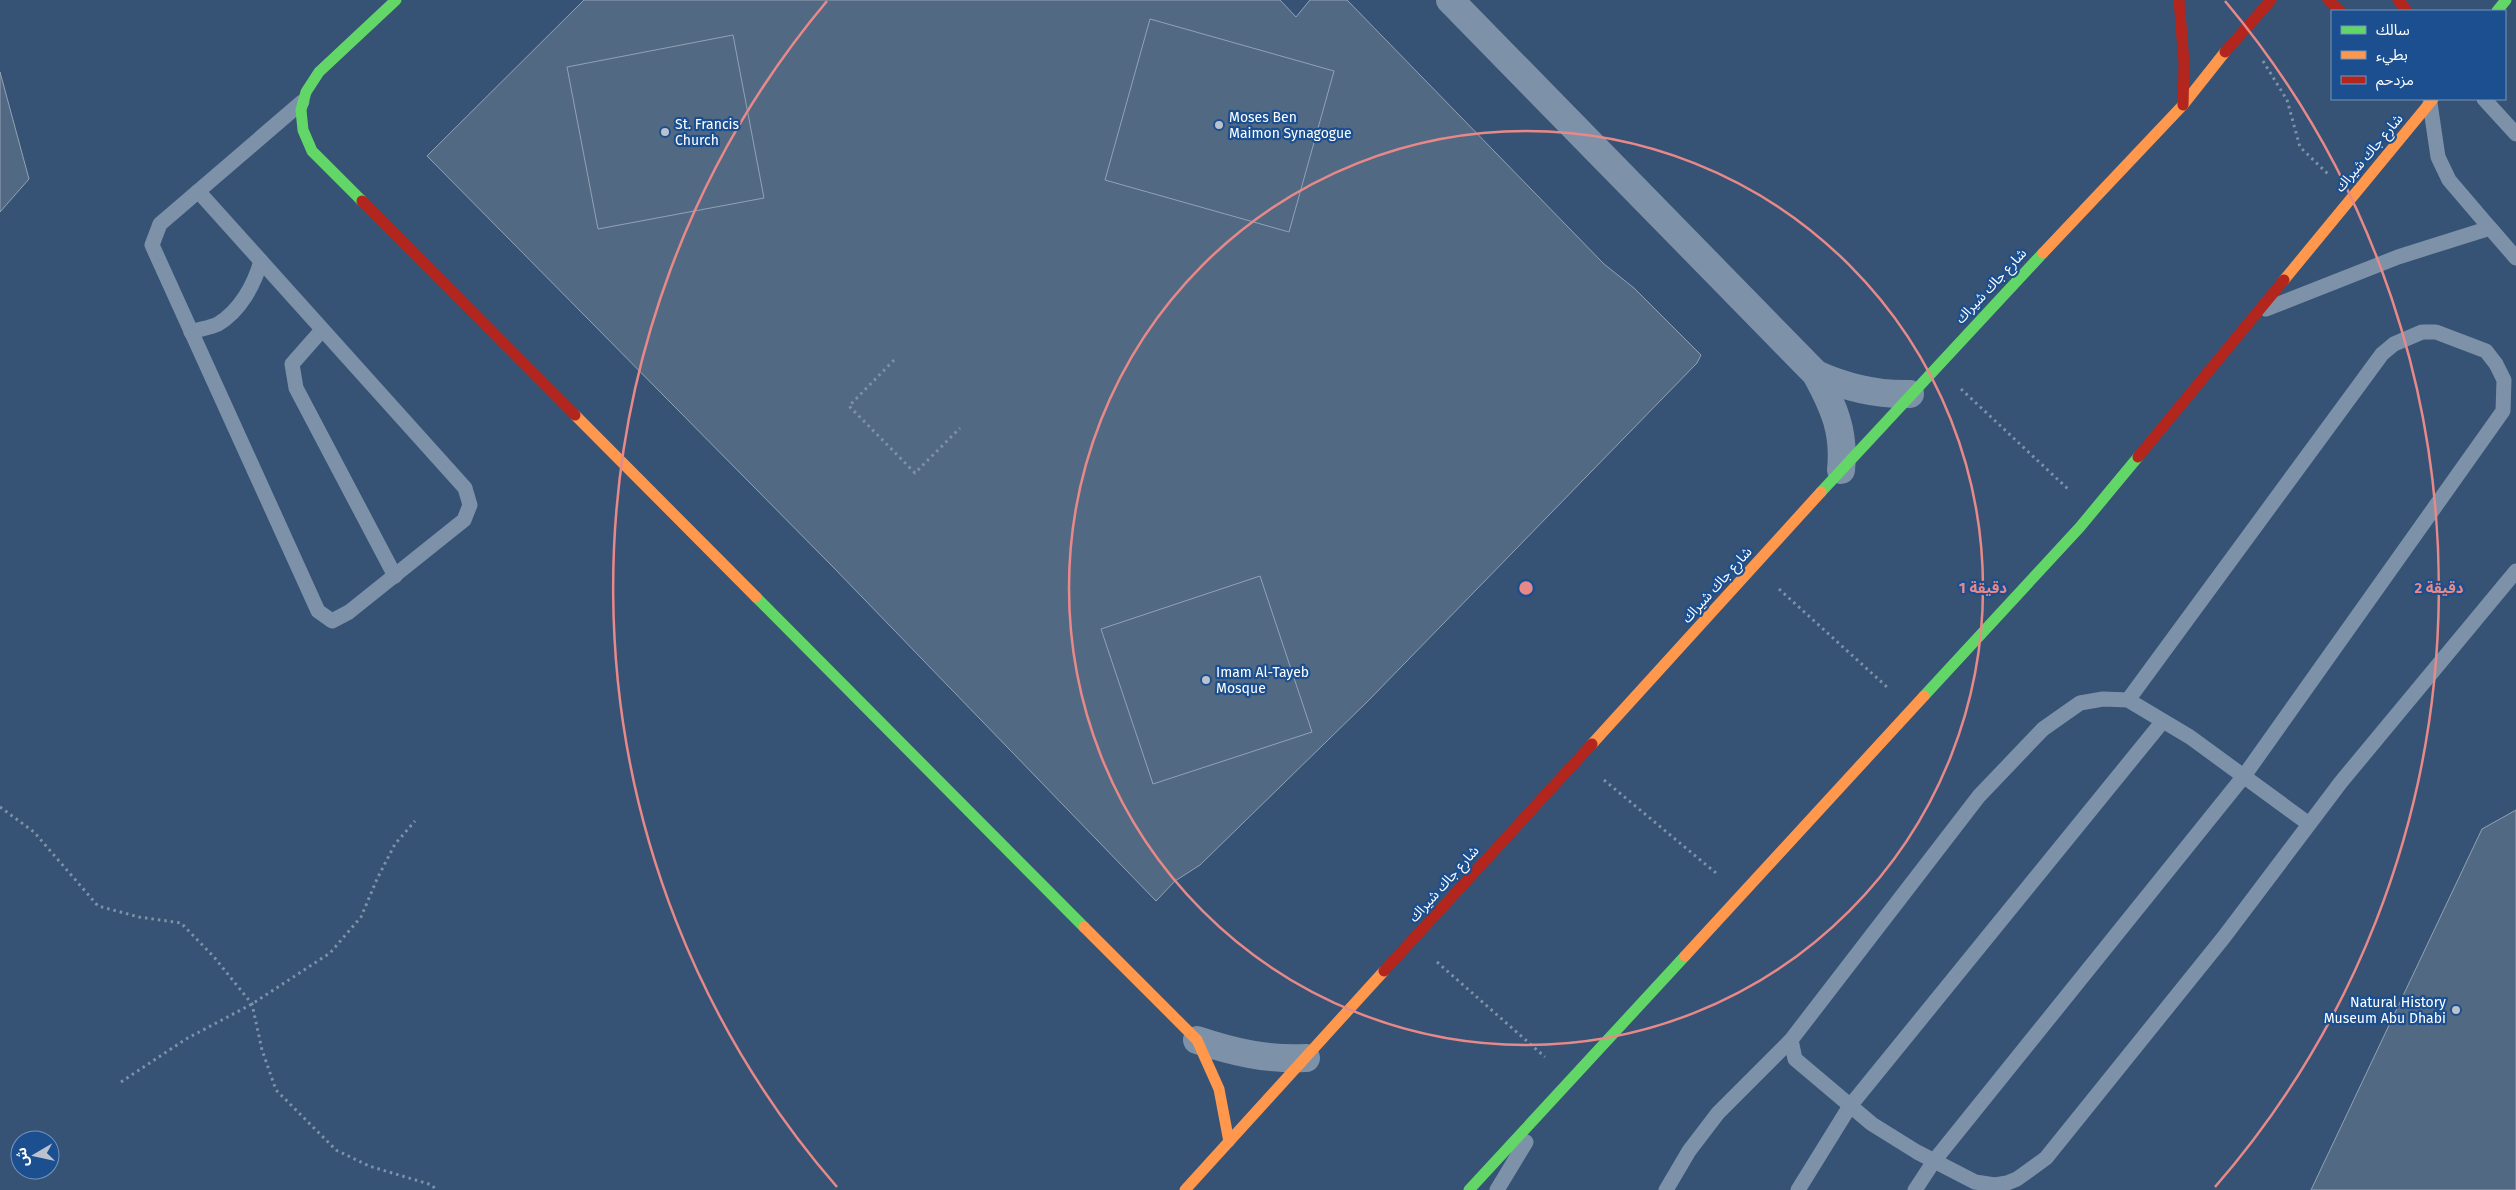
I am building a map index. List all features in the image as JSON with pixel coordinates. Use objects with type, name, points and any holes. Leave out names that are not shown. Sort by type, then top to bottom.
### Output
[{"type":"street","points":[[396,0],[319,72],[309,86],[302,102],[300,119],[304,136],[312,151],[1196,1040],[1220,1090],[1227,1117],[1229,1142]]},
{"type":"street","points":[[1450,0],[1816,374],[1829,397],[1838,422],[1843,448],[1841,470]]},
{"type":"street","points":[[2179,0],[2184,64],[2183,105]]},
{"type":"street","name":"شارع جاك شيراك","points":[[1185,1190],[1910,394],[2183,105],[2244,29],[2271,0]]},
{"type":"street","points":[[2328,0],[2339,10]]},
{"type":"street","points":[[2398,0],[2406,10]]},
{"type":"street","points":[[2498,10],[2506,0]]},
{"type":"street","name":"شارع جاك شيراك","points":[[1469,1190],[2092,512],[2430,100]]},
{"type":"street","points":[[1816,374],[1834,382],[1862,390],[1910,394]]},
{"type":"street","points":[[1196,1040],[1250,1055],[1277,1059],[1306,1058]]},
{"type":"lane","points":[[2430,100],[2438,157],[2449,180],[2516,258]]},
{"type":"lane","points":[[2485,100],[2516,134]]},
{"type":"lane","points":[[198,191],[465,488],[470,505],[464,520],[349,612],[332,621],[318,611],[152,245],[160,224],[198,191],[302,102]]},
{"type":"lane","points":[[2257,312],[2417,251],[2490,228]]},
{"type":"lane","points":[[191,332],[217,324],[237,307],[256,280],[261,261]]},
{"type":"lane","points":[[322,330],[292,364],[296,388],[395,576]]},
{"type":"lane","points":[[1915,1190],[1934,1161],[2244,776],[2503,410],[2504,380],[2496,364],[2486,351],[2436,332],[2422,332],[2394,344],[2382,354],[2128,700]]},
{"type":"lane","points":[[1791,1040],[1796,1058],[1872,1124],[1934,1161],[1975,1182],[1995,1188],[2017,1178],[2046,1158],[2224,937],[2341,782],[2516,571]]},
{"type":"lane","points":[[1666,1190],[1689,1151],[1718,1113],[1791,1040],[1979,796],[2043,729],[2080,702],[2103,699],[2128,700],[2190,737],[2310,824]]},
{"type":"lane","points":[[1798,1190],[1850,1106],[2163,721]]},
{"type":"lane","points":[[1498,1190],[1543,1111]]},
{"type":"path","points":[[2244,29],[2287,100],[2300,147],[2352,197]]},
{"type":"path","points":[[894,360],[849,406],[915,473],[960,428]]},
{"type":"path","points":[[1937,366],[2092,512]]},
{"type":"path","points":[[1754,566],[1912,710]]},
{"type":"path","points":[[1578,758],[1742,895]]},
{"type":"path","points":[[0,807],[34,832],[98,906],[139,917],[181,923],[214,957],[252,1004],[262,1050],[276,1090],[336,1150],[369,1166],[432,1185],[436,1190]]},
{"type":"path","points":[[121,1082],[186,1039],[252,1004],[330,953],[362,917],[377,879],[395,844],[415,821]]},
{"type":"path","points":[[1412,941],[1572,1080]]},
{"type":"building","points":[[584,0],[1280,0],[1296,17],[1310,0],[1347,0],[1604,264],[1634,288],[1701,355],[1697,363],[1368,701],[1200,865],[1175,881],[1156,901],[834,568],[427,156]]},
{"type":"building","name":"Moses Ben Maimon Synagogue","points":[[1150,19],[1334,71],[1289,232],[1105,180]]},
{"type":"building","name":"St. Francis Church","points":[[733,35],[764,198],[598,229],[567,67]]},
{"type":"building","points":[[0,72],[29,179],[0,212]]},
{"type":"building","name":"Imam Al-Tayeb Mosque","points":[[1260,576],[1312,732],[1153,784],[1101,629]]},
{"type":"building","name":"Natural History Museum Abu Dhabi","points":[[2516,810],[2516,1190],[2311,1190],[2482,829]]},
{"type":"traffic: fast","points":[[362,201],[312,151],[303,130],[301,110],[306,92],[319,72],[396,0]]},
{"type":"traffic: fast","points":[[2498,10],[2506,0]]},
{"type":"traffic: fast","points":[[1821,492],[2043,253]]},
{"type":"traffic: fast","points":[[1924,696],[2080,527],[2138,457]]},
{"type":"traffic: fast","points":[[756,597],[1084,927]]},
{"type":"traffic: fast","points":[[1469,1190],[1685,956]]},
{"type":"traffic: slow","points":[[2043,253],[2183,105],[2225,52]]},
{"type":"traffic: slow","points":[[2284,280],[2432,100]]},
{"type":"traffic: slow","points":[[575,415],[756,597]]},
{"type":"traffic: slow","points":[[1592,744],[1821,492]]},
{"type":"traffic: slow","points":[[1685,956],[1924,696]]},
{"type":"traffic: slow","points":[[1084,927],[1197,1040],[1219,1089],[1229,1142]]},
{"type":"traffic: slow","points":[[1185,1190],[1384,971]]},
{"type":"traffic: jam","points":[[2179,0],[2184,63],[2183,105]]},
{"type":"traffic: jam","points":[[2225,52],[2271,0]]},
{"type":"traffic: jam","points":[[2328,0],[2339,10]]},
{"type":"traffic: jam","points":[[2398,0],[2406,10]]},
{"type":"traffic: jam","points":[[362,201],[575,415]]},
{"type":"traffic: jam","points":[[2138,457],[2284,280]]},
{"type":"traffic: jam","points":[[1384,971],[1592,744]]},
{"type":"place","name":"Moses Ben Maimon Synagogue","points":[[1219,125]]},
{"type":"place","name":"St. Francis Church","points":[[665,132]]},
{"type":"place","name":"Imam Al-Tayeb Mosque","points":[[1206,680]]},
{"type":"place","name":"Natural History Museum Abu Dhabi","points":[[2456,1010]]}]
